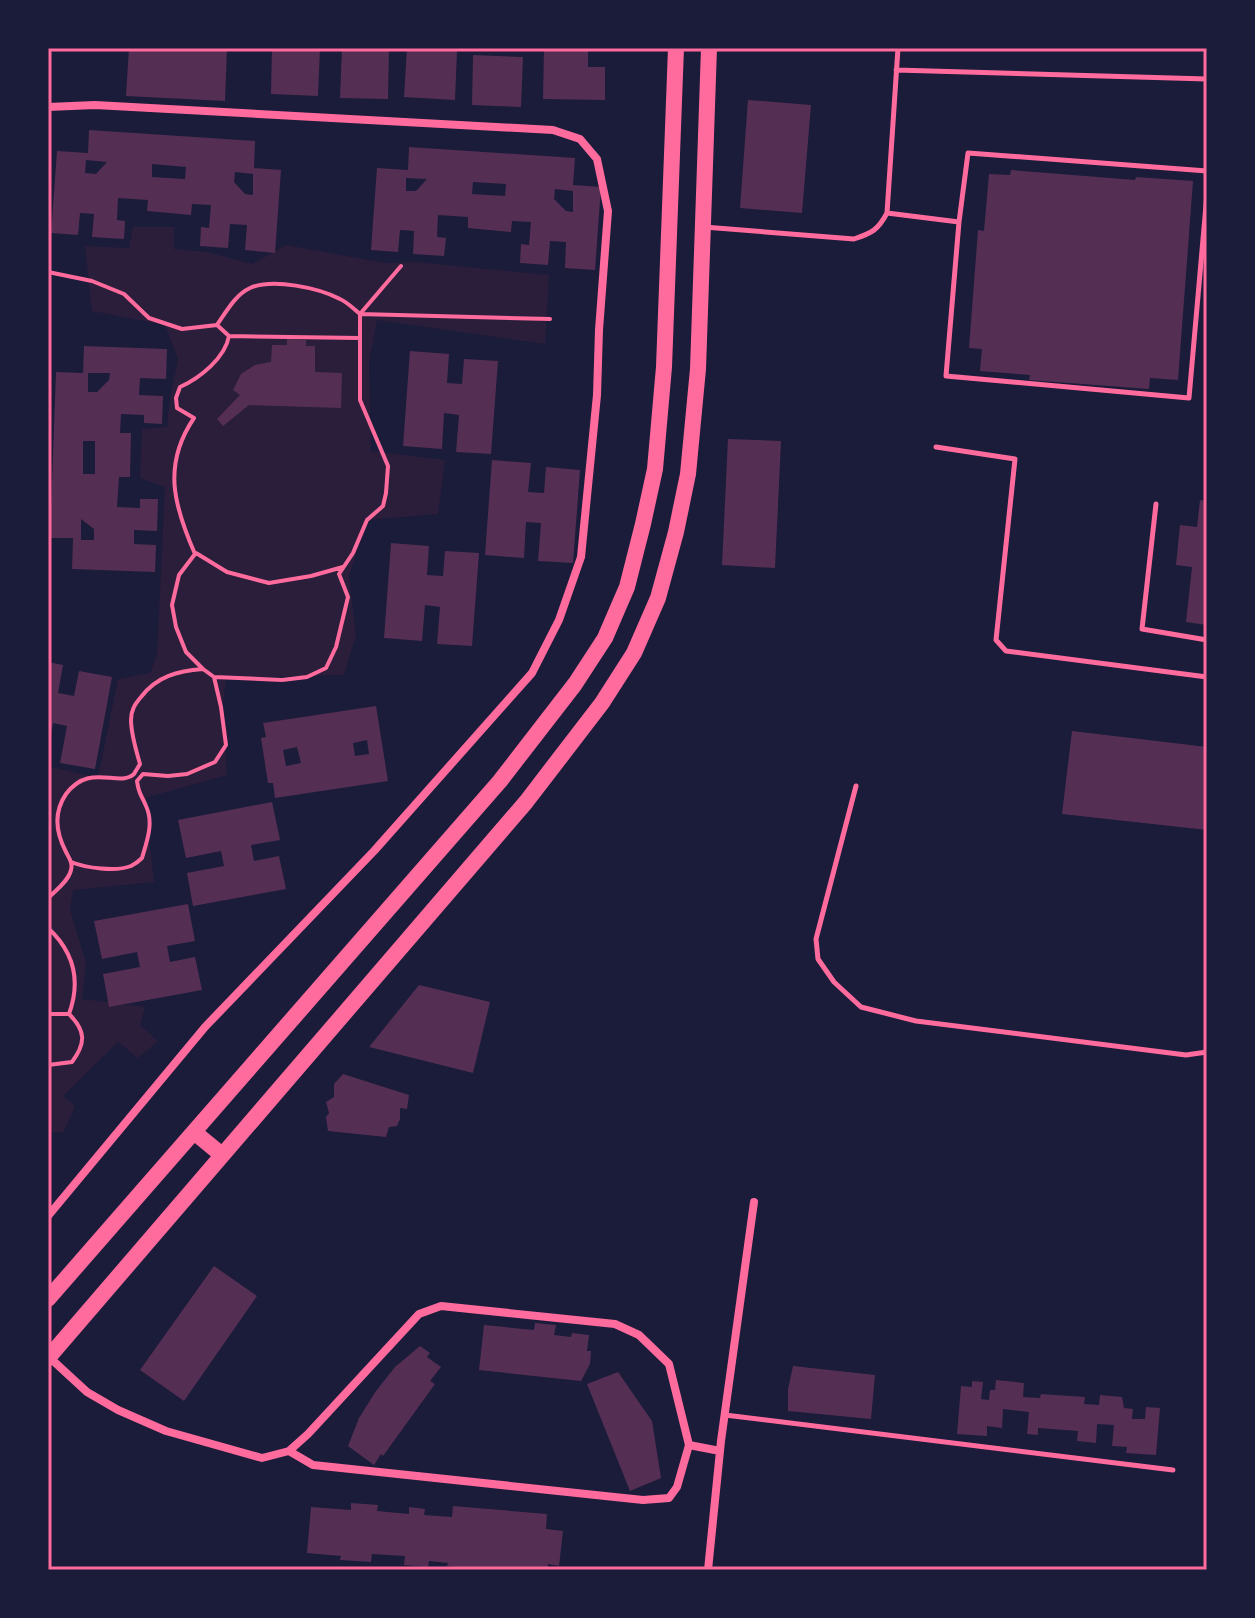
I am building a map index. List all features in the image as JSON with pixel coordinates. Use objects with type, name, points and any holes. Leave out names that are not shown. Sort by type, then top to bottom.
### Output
[{"type":"highway","points":[[48,1299],[500,781],[575,684],[605,638],[627,587],[655,469],[664,367],[676,48]]},
{"type":"highway","points":[[48,1357],[526,802],[602,703],[634,653],[658,598],[688,474],[698,369],[709,48]]},
{"type":"highway","points":[[194,1132],[222,1155]]},
{"type":"street","points":[[48,107],[95,105],[553,130],[580,139],[597,159],[608,211],[597,395],[581,557],[559,620],[532,673],[374,851],[205,1027],[48,1216]]},
{"type":"street","points":[[708,1570],[720,1451],[754,1202]]},
{"type":"street","points":[[48,1357],[87,1392],[118,1410],[166,1431],[262,1458],[289,1451],[308,1434],[419,1314],[441,1306],[615,1324],[639,1335],[669,1364],[689,1445],[677,1487],[669,1498],[643,1500],[313,1465],[289,1451]]},
{"type":"street","points":[[689,1445],[720,1451]]},
{"type":"lane","points":[[703,227],[854,239],[880,226],[887,213],[898,48]]},
{"type":"lane","points":[[896,70],[1206,78]]},
{"type":"lane","points":[[1207,171],[968,153],[946,376],[1189,398],[1207,194]]},
{"type":"lane","points":[[887,213],[959,222]]},
{"type":"lane","points":[[936,447],[1015,459],[996,640],[1006,651],[1207,677]]},
{"type":"lane","points":[[1156,504],[1142,629],[1207,640]]},
{"type":"lane","points":[[856,786],[816,939],[818,959],[834,982],[861,1007],[916,1021],[1186,1055],[1207,1052]]},
{"type":"lane","points":[[725,1415],[1173,1470]]},
{"type":"path","points":[[194,552],[179,575],[172,605],[176,627],[186,652],[203,669],[214,677],[282,680],[307,677],[326,668],[336,647],[348,597],[339,574],[353,553],[367,520],[383,506],[386,493],[388,466],[360,400],[360,314],[401,266]]},
{"type":"path","points":[[48,272],[92,281],[124,294],[149,318],[182,329],[217,325],[234,301],[249,288],[270,284],[298,285],[341,299],[360,314],[550,319]]},
{"type":"path","points":[[217,325],[229,336],[360,338]]},
{"type":"path","points":[[229,336],[217,360],[198,377],[180,387],[176,398],[177,408],[194,418],[179,446],[175,466],[179,517],[194,552],[227,572],[269,583],[344,567]]},
{"type":"path","points":[[48,898],[71,872],[71,862],[61,842],[56,816],[65,795],[81,781],[93,776],[126,778],[135,774],[140,764],[131,721],[132,708],[150,686],[165,676],[203,669]]},
{"type":"path","points":[[71,862],[84,867],[104,868],[130,866],[142,858],[151,822],[137,781],[143,774],[168,776],[195,771],[215,762],[226,745],[214,677]]},
{"type":"path","points":[[48,928],[63,943],[72,966],[75,995],[69,1014]]},
{"type":"path","points":[[48,1014],[69,1014],[81,1027],[83,1035],[72,1062],[48,1065]]},
{"type":"shaded area","points":[[133,227],[174,227],[174,249],[207,252],[252,264],[286,245],[385,263],[415,262],[549,275],[545,344],[377,320],[369,362],[371,451],[445,460],[438,514],[367,520],[349,576],[356,635],[344,675],[226,678],[223,705],[227,775],[141,799],[147,819],[154,882],[73,890],[70,910],[86,963],[82,999],[145,1007],[140,1025],[158,1041],[138,1058],[118,1042],[63,1096],[75,1106],[63,1133],[48,1131],[48,943],[51,940],[48,937],[48,766],[98,778],[118,679],[150,673],[157,655],[165,487],[140,478],[142,429],[167,427],[178,359],[165,325],[92,311],[85,246],[129,248]]},
{"type":"building","points":[[129,48],[227,48],[225,101],[126,96]]},
{"type":"building","points":[[272,48],[320,48],[318,96],[271,94]]},
{"type":"building","points":[[342,48],[389,48],[388,99],[340,98]]},
{"type":"building","points":[[407,48],[457,51],[455,100],[404,97]]},
{"type":"building","points":[[544,48],[588,48],[588,67],[605,67],[605,100],[543,99]]},
{"type":"building","points":[[473,55],[523,57],[521,107],[472,105]]},
{"type":"building","points":[[748,100],[811,105],[802,213],[740,208]]},
{"type":"building","points":[[89,130],[255,141],[254,168],[281,170],[275,253],[245,250],[247,225],[230,224],[228,248],[200,246],[201,227],[209,228],[211,205],[192,204],[191,215],[147,211],[148,200],[118,198],[117,220],[125,221],[124,239],[92,237],[94,214],[80,213],[78,235],[51,233],[57,151],[88,153]],"holes":[[[86,160],[107,162],[96,174],[85,173]],[[152,164],[186,167],[185,179],[152,177]],[[235,172],[253,174],[253,195],[245,194],[234,182]]]},
{"type":"building","points":[[409,147],[575,158],[573,185],[601,187],[595,270],[565,268],[566,242],[550,241],[548,265],[520,263],[521,244],[529,245],[531,222],[512,221],[511,232],[468,228],[468,217],[438,215],[437,237],[446,238],[444,256],[413,254],[414,231],[400,230],[398,252],[371,250],[377,168],[408,170]],"holes":[[[406,178],[427,179],[416,191],[406,191]],[[473,182],[506,184],[505,196],[472,194]],[[555,189],[573,191],[573,212],[566,211],[554,199]]]},
{"type":"building","points":[[1011,170],[1135,180],[1136,177],[1193,181],[1178,380],[1150,378],[1149,389],[1029,380],[1030,375],[980,371],[982,349],[969,348],[978,230],[984,231],[989,174],[1010,175]]},
{"type":"building","points":[[287,339],[306,340],[306,346],[315,346],[315,372],[342,373],[341,408],[249,405],[223,426],[217,419],[240,395],[233,390],[241,374],[255,365],[271,362],[272,345],[287,345]]},
{"type":"building","points":[[84,346],[167,349],[166,379],[140,378],[139,395],[163,396],[162,424],[144,423],[144,415],[121,414],[120,433],[131,433],[130,477],[119,477],[117,507],[140,508],[140,499],[158,499],[157,531],[134,530],[134,544],[156,545],[155,572],[72,569],[73,538],[50,538],[56,372],[83,373]],"holes":[[[88,373],[110,373],[109,380],[97,392],[88,392]],[[83,441],[95,441],[95,474],[83,474]],[[81,519],[94,529],[94,540],[81,540]]]},
{"type":"building","points":[[410,351],[449,354],[447,383],[462,384],[464,359],[498,361],[491,454],[456,452],[459,415],[444,413],[442,449],[403,446]]},
{"type":"building","points":[[728,439],[781,441],[775,568],[722,565]]},
{"type":"building","points":[[492,460],[531,463],[528,492],[544,493],[546,467],[580,470],[573,563],[538,561],[541,523],[526,522],[524,558],[485,555]]},
{"type":"building","points":[[1200,500],[1207,501],[1207,625],[1186,622],[1192,567],[1176,565],[1180,525],[1197,527]]},
{"type":"building","points":[[391,543],[429,546],[427,575],[443,576],[445,551],[479,553],[472,646],[437,644],[440,607],[425,605],[422,641],[384,638]]},
{"type":"building","points":[[48,662],[63,665],[58,693],[74,696],[79,671],[112,677],[95,769],[60,763],[67,726],[53,723],[48,741]]},
{"type":"building","points":[[376,706],[388,781],[275,798],[273,783],[268,783],[261,738],[266,737],[263,723]],"holes":[[[367,740],[369,754],[355,756],[353,743]],[[297,747],[301,763],[286,766],[283,750]]]},
{"type":"building","points":[[1072,731],[1207,747],[1207,830],[1062,814]]},
{"type":"building","points":[[272,802],[280,840],[251,845],[254,861],[279,856],[286,889],[193,906],[187,873],[224,866],[221,851],[186,858],[178,820]]},
{"type":"building","points":[[188,904],[195,941],[167,946],[170,962],[195,957],[202,990],[109,1007],[103,974],[140,967],[137,952],[102,959],[94,921]]},
{"type":"building","points":[[419,985],[490,1002],[473,1073],[369,1047]]},
{"type":"building","points":[[343,1074],[409,1095],[407,1109],[400,1108],[397,1126],[389,1127],[386,1137],[328,1131],[326,1102],[334,1097],[334,1084]]},
{"type":"building","points":[[214,1266],[257,1296],[184,1401],[140,1370]]},
{"type":"building","points":[[535,1323],[556,1325],[554,1335],[589,1335],[587,1351],[591,1351],[590,1364],[581,1381],[479,1370],[484,1325],[534,1330]]},
{"type":"building","points":[[420,1346],[430,1353],[427,1357],[441,1367],[430,1381],[435,1384],[374,1465],[348,1446],[359,1418],[376,1391],[395,1367]]},
{"type":"building","points":[[793,1366],[875,1375],[871,1419],[788,1411],[788,1389]]},
{"type":"building","points":[[618,1372],[652,1421],[661,1478],[630,1491],[587,1384]]},
{"type":"building","points":[[996,1380],[1024,1383],[1023,1397],[1040,1398],[1041,1394],[1085,1397],[1084,1404],[1099,1405],[1100,1395],[1122,1397],[1124,1408],[1133,1409],[1132,1419],[1145,1419],[1146,1407],[1160,1408],[1156,1455],[1126,1453],[1127,1447],[1112,1446],[1114,1425],[1097,1424],[1096,1443],[1077,1441],[1078,1431],[1038,1428],[1038,1435],[1027,1434],[1029,1412],[1003,1409],[1002,1428],[987,1426],[987,1436],[957,1434],[961,1386],[972,1387],[972,1381],[983,1382],[981,1399],[989,1400]]},
{"type":"building","points":[[351,1503],[378,1505],[377,1511],[409,1514],[409,1507],[425,1509],[424,1515],[452,1517],[453,1506],[547,1514],[546,1529],[563,1531],[559,1566],[548,1564],[548,1570],[488,1570],[429,1561],[428,1567],[404,1565],[405,1556],[372,1554],[371,1562],[307,1553],[311,1507],[351,1510]]}]
